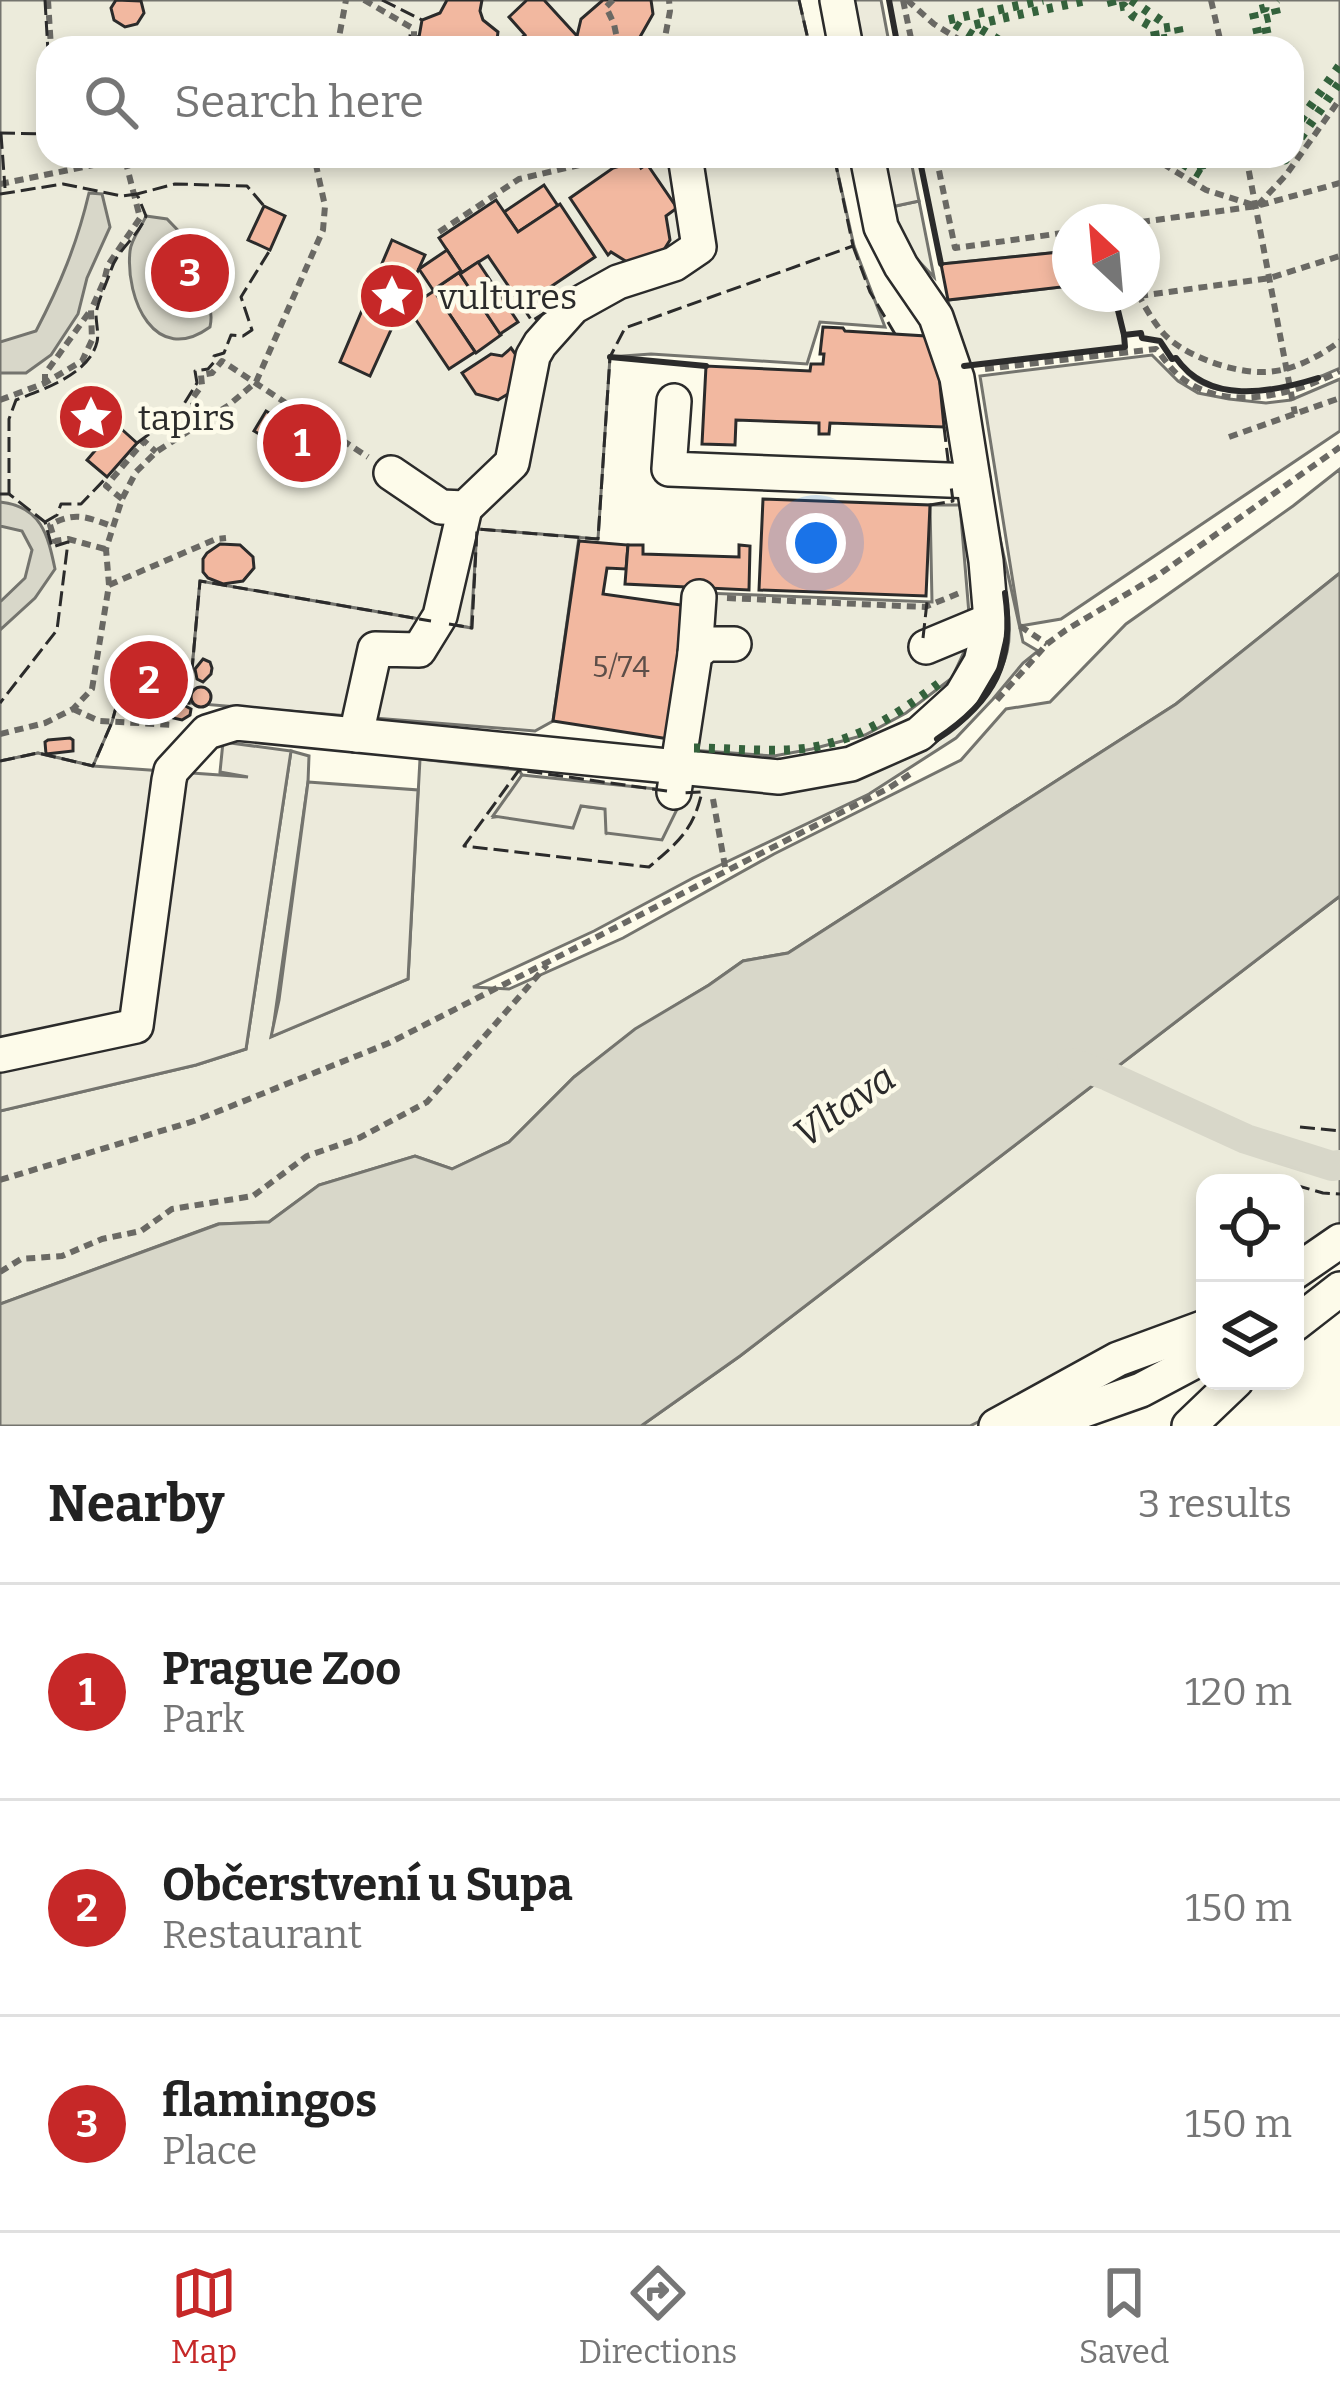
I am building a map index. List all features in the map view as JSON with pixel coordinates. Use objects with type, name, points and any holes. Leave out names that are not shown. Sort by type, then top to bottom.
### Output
[{"type":"street","points":[[837,0],[844,36]]},
{"type":"street","points":[[356,735],[375,649],[419,650],[440,616],[465,508],[512,464],[533,356],[540,344],[572,307],[618,282],[674,264],[699,247],[687,168]]},
{"type":"street","points":[[0,1055],[136,1026],[171,771],[207,732],[236,723],[687,777],[779,776],[851,764],[920,734],[961,696],[1005,623],[986,561],[966,374],[881,226],[869,168]]},
{"type":"street","points":[[674,400],[669,469],[974,481]]},
{"type":"street","points":[[391,472],[441,507],[465,508]]},
{"type":"street","points":[[687,777],[699,596]]},
{"type":"street","points":[[926,646],[1005,623]]},
{"type":"street","points":[[695,654],[707,644],[734,644]]},
{"type":"street","points":[[1304,1265],[1340,1241]]},
{"type":"street","points":[[1304,1317],[1340,1289]]},
{"type":"street","points":[[996,1426],[1118,1359],[1196,1330]]},
{"type":"street","points":[[1039,1426],[1141,1390],[1196,1362]]},
{"type":"street","points":[[1189,1426],[1227,1390]]},
{"type":"path","points":[[48,0],[50,36]]},
{"type":"path","points":[[340,36],[346,0]]},
{"type":"path","points":[[364,0],[413,28],[415,36]]},
{"type":"path","points":[[614,0],[606,7],[616,36]]},
{"type":"path","points":[[665,36],[669,0]]},
{"type":"path","points":[[904,0],[911,36]]},
{"type":"path","points":[[904,0],[954,36]]},
{"type":"path","points":[[1211,0],[1219,36]]},
{"type":"path","points":[[1304,150],[1340,99]]},
{"type":"path","points":[[0,184],[74,168]]},
{"type":"path","points":[[45,383],[45,374],[91,310],[108,265],[140,218],[126,168]]},
{"type":"path","points":[[0,734],[45,724],[73,709],[92,689],[109,585],[106,549],[122,499],[136,472],[156,452],[256,382],[323,230],[325,206],[317,168]]},
{"type":"path","points":[[439,232],[519,179],[566,168]]},
{"type":"path","points":[[939,168],[956,248],[1052,235]]},
{"type":"path","points":[[1169,168],[1205,190],[1257,206]]},
{"type":"path","points":[[1249,168],[1295,414]]},
{"type":"path","points":[[1257,206],[1291,168]]},
{"type":"path","points":[[1160,219],[1257,206],[1340,184]]},
{"type":"path","points":[[1160,292],[1270,278],[1340,256]]},
{"type":"path","points":[[0,400],[45,383],[82,361],[92,340],[91,310]]},
{"type":"path","points":[[1149,312],[1164,334],[1193,356],[1260,373],[1286,369],[1340,341]]},
{"type":"path","points":[[966,374],[1156,349],[1178,375],[1215,395],[1274,397],[1340,370]]},
{"type":"path","points":[[200,424],[192,399],[202,385],[201,376],[212,373],[222,361],[391,472]]},
{"type":"path","points":[[1229,437],[1340,398]]},
{"type":"path","points":[[122,499],[106,486],[144,441],[156,452]]},
{"type":"path","points":[[1005,623],[1047,644],[1157,576],[1340,447]]},
{"type":"path","points":[[106,549],[68,539],[55,541],[50,525],[68,515],[112,526]]},
{"type":"path","points":[[109,585],[226,538]]},
{"type":"path","points":[[699,596],[925,607],[971,587]]},
{"type":"path","points":[[73,709],[99,721],[184,725]]},
{"type":"path","points":[[0,1180],[194,1121],[389,1043],[726,872],[687,777]]},
{"type":"path","points":[[0,1272],[21,1259],[62,1256],[102,1239],[141,1231],[172,1209],[253,1196],[307,1156],[359,1138],[428,1102],[549,962]]},
{"type":"shaded area","points":[[0,0],[799,0],[807,36],[36,36],[36,168],[837,168],[854,246],[885,327],[820,322],[807,364],[651,354],[610,357],[598,539],[477,529],[472,628],[200,582],[189,703],[120,693],[93,766],[38,753],[0,761]]},
{"type":"shaded area","points":[[849,0],[881,0],[888,36],[856,36]]},
{"type":"shaded area","points":[[889,0],[1340,0],[1340,368],[1263,391],[1221,390],[1188,374],[1160,341],[1142,338],[1141,333],[1125,335],[1125,347],[962,367],[948,300],[1052,288],[1052,312],[1160,312],[1160,204],[1052,204],[1052,253],[941,264],[921,168],[1304,168],[1304,36],[896,36]]},
{"type":"shaded area","points":[[883,168],[912,168],[919,201],[891,207]]},
{"type":"shaded area","points":[[919,201],[934,277],[906,245],[891,207]]},
{"type":"shaded area","points":[[1152,355],[1198,393],[1229,399],[1291,400],[1340,379],[1340,431],[1061,619],[1020,626],[980,376]]},
{"type":"shaded area","points":[[1340,469],[1340,573],[1176,704],[788,953],[743,961],[635,1030],[574,1077],[509,1142],[452,1169],[415,1156],[319,1185],[269,1222],[218,1224],[0,1304],[0,1111],[246,1049],[291,751],[309,756],[308,782],[272,1036],[408,979],[420,759],[519,770],[522,775],[494,817],[581,806],[606,809],[607,833],[689,787],[910,751],[951,731],[986,695],[1007,652],[1009,620],[997,525],[1023,642],[1038,651],[956,738],[869,794],[473,987],[509,989],[623,938],[774,854],[961,760],[1006,709],[1050,702],[1126,624]]},
{"type":"shaded area","points":[[930,505],[960,505],[970,626],[952,678],[906,713],[865,735],[774,756],[690,750],[704,593],[932,602]]},
{"type":"shaded area","points":[[477,529],[579,537],[553,721],[535,731],[189,703],[200,581],[471,628]]},
{"type":"shaded area","points":[[223,742],[291,751],[246,1049],[0,1111],[0,761],[38,753],[93,766],[248,777],[220,772]]},
{"type":"shaded area","points":[[522,775],[686,791],[662,840],[606,833],[605,809],[581,806],[573,828],[493,816]]},
{"type":"shaded area","points":[[308,782],[418,790],[408,979],[271,1037],[279,1000]]},
{"type":"shaded area","points":[[1340,896],[1340,1254],[1304,1270],[1304,1174],[1196,1174],[1196,1317],[970,1426],[641,1426],[740,1356]]},
{"type":"water","points":[[89,193],[102,194],[110,227],[87,278],[78,314],[51,355],[26,373],[0,373],[0,342],[36,331],[45,314]]},
{"type":"water","points":[[146,216],[167,219],[194,247],[181,254],[169,277],[196,291],[210,308],[210,327],[191,337],[174,339],[159,333],[139,307],[130,251]]},
{"type":"water","points":[[0,502],[34,516],[55,569],[35,598],[0,630],[0,602],[25,578],[32,550],[22,531],[0,526]]},
{"type":"water","name":"Vltava","points":[[1340,573],[1340,896],[740,1356],[641,1426],[0,1426],[0,1304],[219,1224],[269,1222],[319,1185],[415,1156],[452,1169],[509,1142],[574,1077],[635,1029],[743,961],[788,953],[1176,704]]},
{"type":"building","points":[[116,0],[141,1],[144,13],[137,24],[125,27],[114,20],[111,8]]},
{"type":"building","points":[[447,0],[482,0],[483,20],[498,36],[419,36],[422,20],[440,13]]},
{"type":"building","points":[[527,0],[544,0],[577,36],[524,36],[509,17]]},
{"type":"building","points":[[603,0],[651,0],[653,14],[641,36],[577,36],[581,19]]},
{"type":"building","points":[[613,168],[650,168],[677,208],[666,216],[670,240],[657,261],[632,265],[611,252],[608,255],[570,198]]},
{"type":"building","points":[[544,185],[558,206],[518,232],[504,212]]},
{"type":"building","points":[[496,200],[518,232],[560,204],[595,257],[522,306],[488,256],[460,274],[501,335],[476,353],[433,290],[461,271],[439,238]]},
{"type":"building","points":[[264,206],[285,216],[270,250],[248,240]]},
{"type":"building","points":[[392,240],[425,255],[370,376],[340,362]]},
{"type":"building","points":[[447,250],[461,271],[433,290],[419,269]]},
{"type":"building","points":[[1052,253],[1052,288],[948,300],[941,264]]},
{"type":"building","points":[[478,262],[518,322],[500,334],[460,274]]},
{"type":"building","points":[[434,291],[475,352],[449,369],[408,308]]},
{"type":"building","points":[[823,327],[926,336],[939,374],[944,427],[830,423],[829,434],[819,434],[819,423],[736,420],[735,445],[702,444],[706,366],[810,371],[811,364],[823,364]]},
{"type":"building","points":[[511,348],[524,366],[518,388],[498,400],[476,394],[462,373],[491,354],[502,356]]},
{"type":"building","points":[[266,411],[287,424],[278,439],[302,454],[311,441],[331,454],[320,472],[305,463],[299,473],[261,450],[268,439],[254,431]]},
{"type":"building","points":[[117,425],[137,443],[107,477],[87,460]]},
{"type":"building","points":[[763,499],[930,505],[926,596],[759,590]]},
{"type":"building","points":[[579,541],[628,545],[626,569],[607,568],[603,594],[688,606],[669,739],[553,721]]},
{"type":"building","points":[[220,544],[240,545],[253,557],[254,568],[243,581],[223,584],[203,572],[203,559]]},
{"type":"building","points":[[628,545],[643,545],[643,554],[739,557],[739,545],[750,546],[749,590],[625,584]]},
{"type":"building","points":[[203,659],[212,668],[203,682],[195,669]]},
{"type":"building","points":[[150,665],[166,667],[165,685],[149,694],[132,690],[131,676]]},
{"type":"building","points":[[201,687],[211,697],[201,707],[191,697]]},
{"type":"building","points":[[139,696],[157,701],[159,713],[145,718],[128,712],[126,700]]},
{"type":"building","points":[[178,702],[191,709],[182,720],[167,712],[169,705]]},
{"type":"building","points":[[70,738],[73,751],[46,754],[48,740]]},
{"type":"waterway","points":[[1072,1063],[1246,1139],[1340,1165]]},
{"type":"hedge","points":[[998,10],[1043,0]]},
{"type":"hedge","points":[[1003,18],[1089,0]]},
{"type":"hedge","points":[[1111,0],[1113,8],[1124,6],[1154,28],[1155,36]]},
{"type":"hedge","points":[[1131,0],[1163,22],[1164,28],[1178,26],[1180,36]]},
{"type":"hedge","points":[[1258,36],[1253,11],[1265,8],[1265,0]]},
{"type":"hedge","points":[[1268,36],[1264,19],[1277,16],[1277,0]]},
{"type":"hedge","points":[[974,36],[948,20],[984,12]]},
{"type":"hedge","points":[[992,36],[974,25],[995,20]]},
{"type":"hedge","points":[[1304,115],[1340,65]]},
{"type":"hedge","points":[[1304,133],[1340,82]]},
{"type":"hedge","points":[[1190,168],[1203,176],[1201,168]]},
{"type":"hedge","points":[[694,748],[780,750],[827,744],[879,723],[942,681]]},
{"type":"fence","points":[[45,0],[47,36]]},
{"type":"fence","points":[[382,0],[422,20]]},
{"type":"fence","points":[[799,0],[807,36]]},
{"type":"fence","points":[[0,133],[36,134]]},
{"type":"fence","points":[[1,134],[5,188]]},
{"type":"fence","points":[[449,624],[472,628],[477,529],[598,539],[610,357],[625,328],[853,246],[837,168]]},
{"type":"fence","points":[[0,194],[63,184],[122,196],[137,194]]},
{"type":"fence","points":[[9,494],[9,419],[16,400],[64,379],[92,354],[98,339],[97,309],[111,270],[146,216],[137,194],[175,184],[247,186],[264,206]]},
{"type":"fence","points":[[853,246],[870,292],[895,334]]},
{"type":"fence","points":[[137,443],[179,412],[197,383],[195,371],[208,369],[214,356],[224,353],[231,335],[243,336],[252,330],[241,297],[270,250]]},
{"type":"fence","points":[[522,306],[532,321],[555,306]]},
{"type":"fence","points":[[944,427],[949,468]]},
{"type":"fence","points":[[45,522],[57,515],[61,504],[81,504],[107,477]]},
{"type":"fence","points":[[930,505],[953,501],[951,486]]},
{"type":"fence","points":[[0,494],[9,494],[45,522],[52,547],[68,542],[57,630],[0,703]]},
{"type":"fence","points":[[0,761],[38,753],[93,766],[120,693],[189,703],[200,581],[431,621]]},
{"type":"fence","points":[[923,638],[927,602]]},
{"type":"fence","points":[[667,791],[519,770],[464,846],[649,867],[676,843],[694,817],[702,792],[681,793]]},
{"type":"fence","points":[[1300,1127],[1340,1131]]},
{"type":"fence","points":[[1304,1188],[1340,1194]]},
{"type":"wall","points":[[889,0],[896,36]]},
{"type":"wall","points":[[921,168],[941,264]]},
{"type":"wall","points":[[1118,312],[1124,335]]},
{"type":"wall","points":[[964,366],[1125,347],[1124,335],[1141,333],[1142,338],[1160,341],[1190,373],[1223,389],[1261,391],[1318,378]]},
{"type":"wall","points":[[610,357],[706,366]]},
{"type":"wall","points":[[937,739],[974,710],[996,678],[1007,640],[1005,593]]},
{"type":"place","name":"flamingos","points":[[190,273]]},
{"type":"place","name":"vultures","points":[[392,296]]},
{"type":"place","name":"tapirs","points":[[91,417]]},
{"type":"place","name":"Prague Zoo","points":[[302,443]]},
{"type":"place","name":"Občerstvení u Supa","points":[[149,680]]}]
